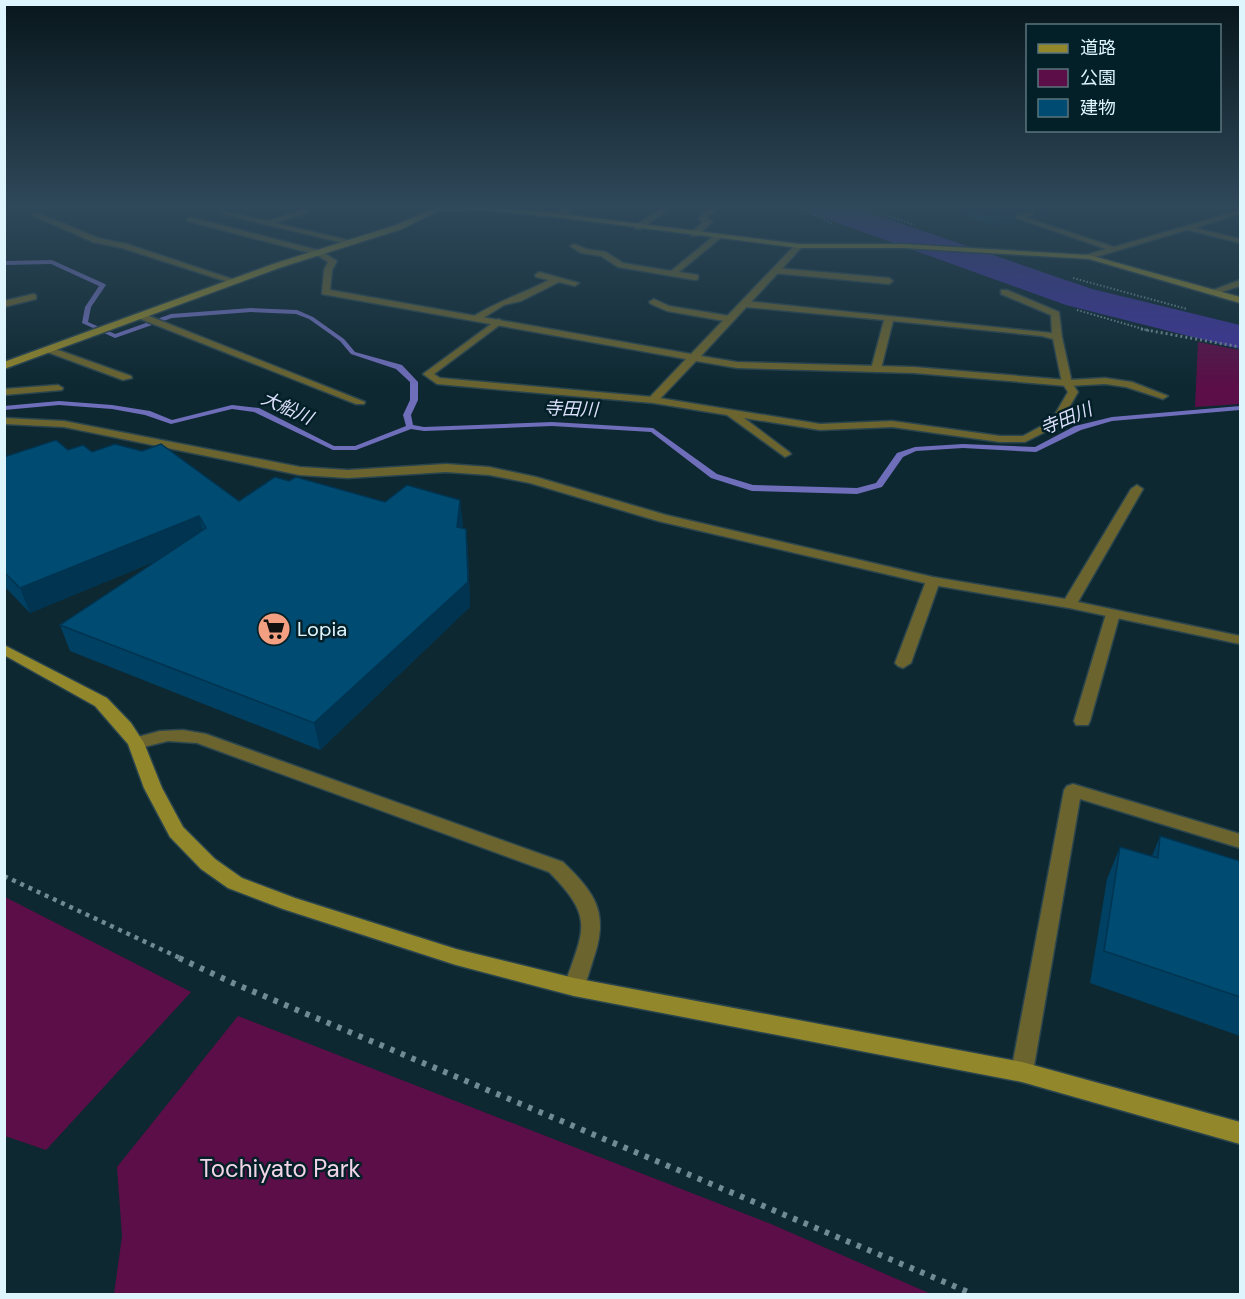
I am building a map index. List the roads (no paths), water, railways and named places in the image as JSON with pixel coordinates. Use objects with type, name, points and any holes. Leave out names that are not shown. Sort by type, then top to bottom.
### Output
[{"type":"main road","points":[[7,363],[50,350],[274,268]]},
{"type":"main road","points":[[1129,268],[1240,300]]},
{"type":"main road","points":[[4,649],[101,702],[125,727],[136,743],[153,788],[176,832],[208,864],[235,883],[290,904],[456,957],[574,987],[1022,1072],[1240,1133]]},
{"type":"street","points":[[192,268],[234,281]]},
{"type":"street","points":[[329,268],[325,292],[737,365],[876,369],[1067,383],[1106,381],[1128,384],[1162,396]]},
{"type":"street","points":[[638,268],[695,277]]},
{"type":"street","points":[[674,273],[681,268]]},
{"type":"street","points":[[653,400],[779,268]]},
{"type":"street","points":[[776,271],[889,281]]},
{"type":"street","points":[[539,275],[575,283]]},
{"type":"street","points":[[477,318],[501,303],[518,299],[558,279]]},
{"type":"street","points":[[1212,292],[1240,283]]},
{"type":"street","points":[[498,322],[428,374],[437,381],[653,400],[820,427],[892,424],[1000,439],[1025,439],[1055,423],[1073,392],[1067,383],[1057,337],[1056,314],[1005,292]]},
{"type":"street","points":[[4,304],[33,297]]},
{"type":"street","points":[[654,302],[667,309],[730,319]]},
{"type":"street","points":[[745,303],[1043,333],[1057,337]]},
{"type":"street","points":[[141,316],[360,402]]},
{"type":"street","points":[[876,369],[889,318]]},
{"type":"street","points":[[50,350],[127,378]]},
{"type":"street","points":[[4,392],[58,388]]},
{"type":"street","points":[[729,412],[785,454]]},
{"type":"street","points":[[4,421],[64,424],[300,471],[348,474],[446,468],[489,471],[532,480],[663,518],[933,580],[1069,604],[1240,640]]},
{"type":"street","points":[[1069,604],[1137,489]]},
{"type":"street","points":[[903,663],[933,580]]},
{"type":"street","points":[[1082,721],[1113,614]]},
{"type":"street","points":[[136,743],[161,735],[183,734],[200,738],[556,867],[572,882],[589,906],[594,926],[574,987]]},
{"type":"street","points":[[1022,1072],[1073,790],[1240,842]]},
{"type":"waterway","name":"寺田川","points":[[64,268],[103,285],[88,307],[85,323],[115,336],[171,316],[251,310],[297,312],[311,318],[342,340],[353,353],[399,367],[414,382],[414,400],[407,415],[410,427]]},
{"type":"waterway","points":[[996,268],[1079,297],[1240,337]]},
{"type":"waterway","name":"大船川","points":[[4,408],[59,403],[112,407],[147,413],[171,422],[232,407],[256,410],[333,448],[356,448],[410,427]]},
{"type":"waterway","name":"寺田川","points":[[410,427],[424,429],[552,424],[653,430],[714,476],[752,488],[857,491],[879,485],[900,455],[915,449],[963,446],[1036,450],[1078,428],[1112,419],[1240,408]]},
{"type":"place","name":"Lopia","points":[[274,629]]},
{"type":"park label","name":"Tochiyato Park","points":[[280,1168]]}]
